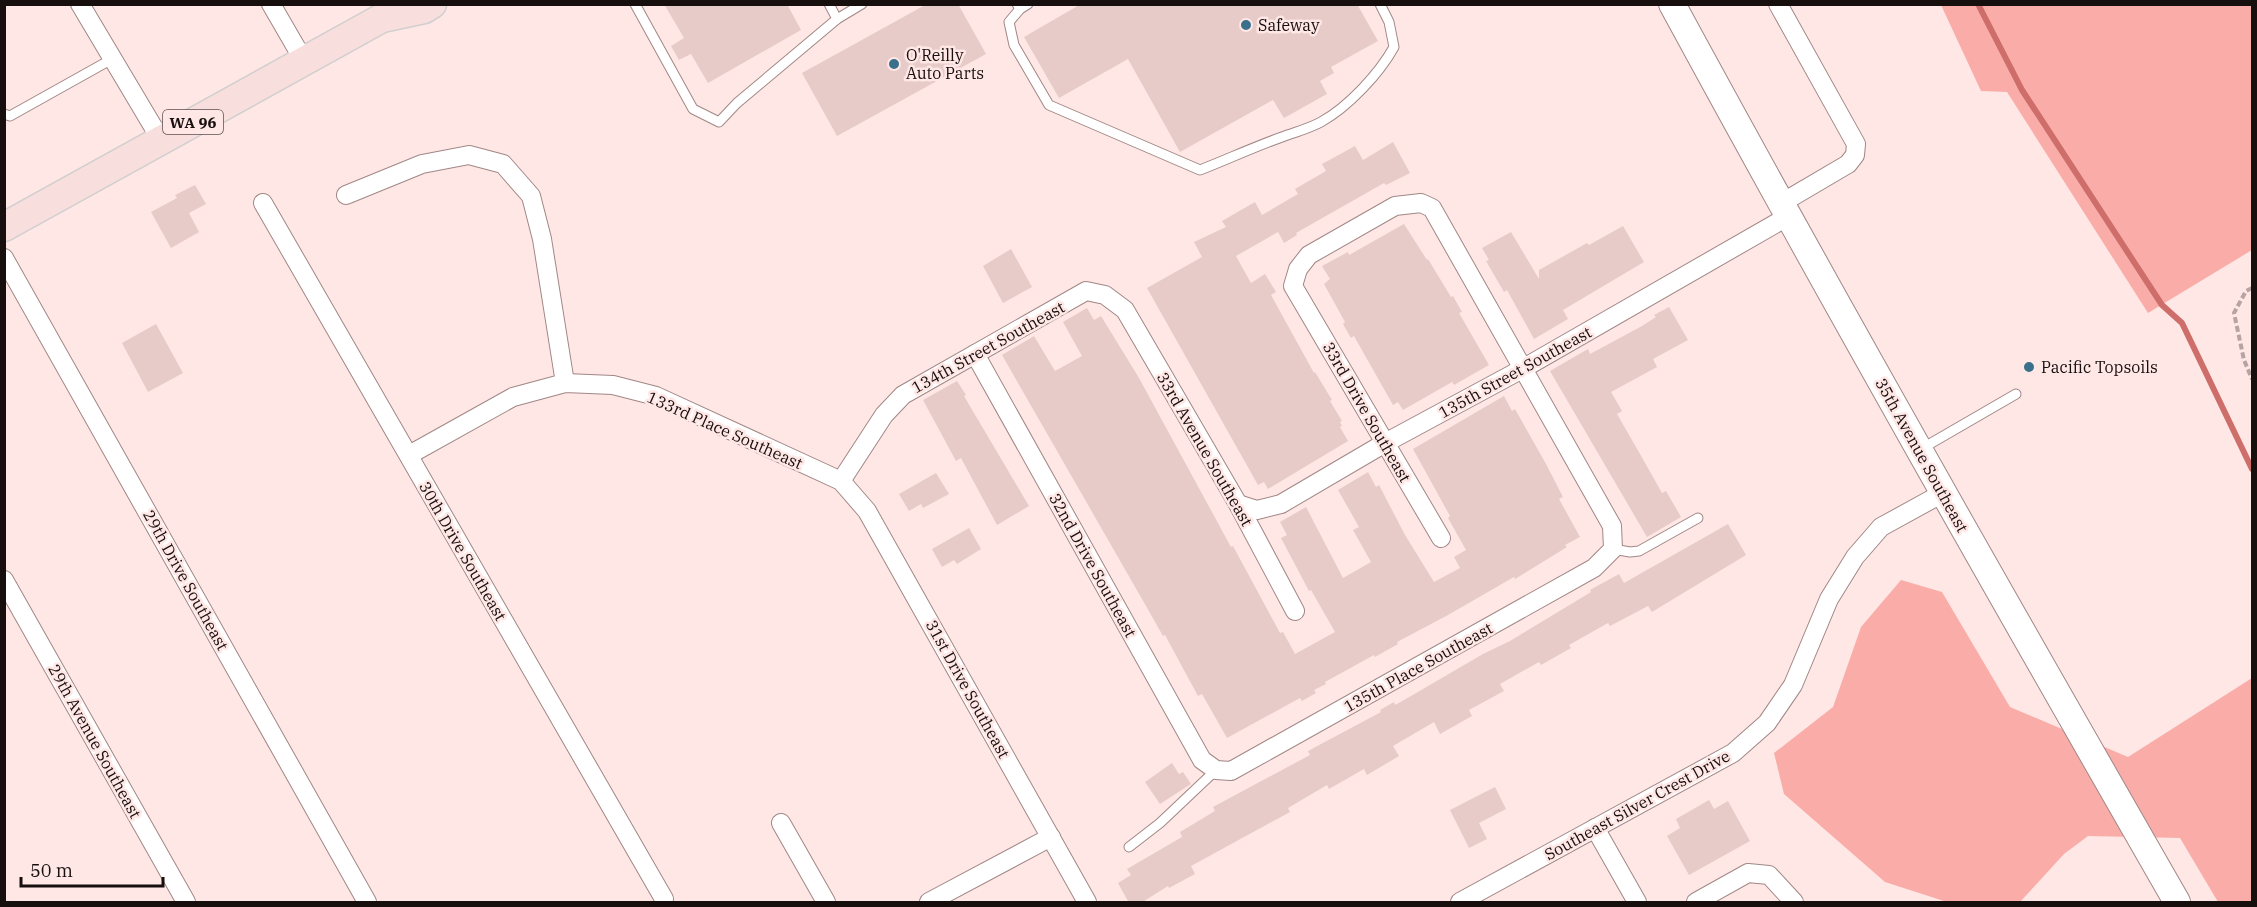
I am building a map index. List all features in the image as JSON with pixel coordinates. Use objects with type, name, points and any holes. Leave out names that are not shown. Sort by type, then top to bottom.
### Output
[{"type":"main road","name":"WA 96","points":[[4,227],[304,61],[387,11],[424,9],[432,4]]},
{"type":"street","points":[[80,4],[161,140]]},
{"type":"street","points":[[271,4],[304,61]]},
{"type":"street","name":"35th Avenue Southeast","points":[[1672,4],[1784,211],[2177,903]]},
{"type":"street","name":"135th Street Southeast","points":[[1238,504],[1257,510],[1281,504],[1385,443],[1524,368],[1784,211],[1848,164],[1855,155],[1856,144],[1778,4]]},
{"type":"street","points":[[346,195],[422,164],[469,155],[503,164],[531,196],[542,239],[565,383]]},
{"type":"street","name":"30th Drive Southeast","points":[[263,203],[663,899]]},
{"type":"street","name":"33rd Drive Southeast","points":[[1441,538],[1293,286],[1298,269],[1309,255],[1395,206],[1421,203],[1432,208],[1524,368]]},
{"type":"street","name":"29th Drive Southeast","points":[[4,258],[367,903]]},
{"type":"street","name":"134th Street Southeast","points":[[841,482],[884,415],[903,395],[1086,291],[1105,295]]},
{"type":"street","name":"33rd Avenue Southeast","points":[[1105,295],[1125,310],[1238,504],[1295,611]]},
{"type":"street","name":"32nd Drive Southeast","points":[[975,354],[1202,760],[1216,770]]},
{"type":"street","points":[[1524,368],[1612,526],[1613,549]]},
{"type":"street","name":"133rd Place Southeast","points":[[409,455],[513,397],[565,383],[613,385],[656,396],[841,482]]},
{"type":"street","name":"31st Drive Southeast","points":[[841,482],[867,511],[1087,903]]},
{"type":"street","name":"Southeast Silver Crest Drive","points":[[1460,903],[1733,753],[1767,723],[1793,685],[1829,599],[1855,557],[1881,527],[1943,493]]},
{"type":"street","name":"135th Place Southeast","points":[[1216,770],[1231,771],[1594,568],[1613,549]]},
{"type":"street","name":"29th Avenue Southeast","points":[[4,580],[186,903]]},
{"type":"street","points":[[781,823],[826,903]]},
{"type":"street","points":[[1595,828],[1637,903]]},
{"type":"street","points":[[929,903],[1051,837]]},
{"type":"street","points":[[1696,903],[1748,873],[1769,875],[1794,903]]},
{"type":"lane","points":[[635,4],[693,109],[718,122],[737,103],[837,19],[862,4]]},
{"type":"lane","points":[[829,4],[837,19]]},
{"type":"lane","points":[[1022,6],[1009,22],[1012,38],[1049,105],[1200,170],[1284,136],[1303,131],[1323,121],[1361,91],[1384,66],[1394,47],[1389,22],[1380,4]]},
{"type":"lane","points":[[4,114],[10,116],[112,59]]},
{"type":"lane","points":[[1919,451],[2016,394]]},
{"type":"lane","points":[[1613,549],[1639,551],[1698,518]]},
{"type":"lane","points":[[1129,847],[1160,823],[1216,770]]},
{"type":"path","points":[[2253,288],[2246,291],[2234,313],[2244,360],[2253,379]]},
{"type":"shaded area","points":[[1941,5],[2250,5],[2252,9],[2252,250],[2148,313],[2007,92],[1981,91]]},
{"type":"shaded area","points":[[1901,580],[1942,592],[2010,707],[2128,757],[2252,678],[2252,902],[2218,902],[2180,838],[2088,836],[2064,854],[2020,902],[1947,902],[1885,882],[1784,794],[1774,753],[1833,707],[1861,627]]},
{"type":"building","points":[[664,4],[787,4],[801,30],[708,83],[691,54],[679,60],[671,46],[684,38]]},
{"type":"building","name":"O'Reilly Auto Parts","points":[[927,4],[958,4],[986,54],[837,136],[802,73]]},
{"type":"building","points":[[1081,4],[1357,4],[1378,41],[1331,67],[1334,73],[1320,81],[1327,94],[1284,118],[1273,100],[1180,152],[1128,59],[1059,98],[1024,37]]},
{"type":"building","points":[[1393,142],[1410,173],[1386,185],[1384,183],[1296,233],[1297,235],[1284,243],[1278,232],[1236,256],[1251,283],[1265,274],[1276,292],[1271,295],[1314,373],[1332,400],[1330,401],[1342,421],[1340,427],[1348,441],[1268,489],[1264,482],[1258,485],[1147,288],[1202,257],[1194,242],[1226,227],[1222,221],[1255,202],[1262,215],[1298,194],[1295,189],[1326,171],[1322,164],[1355,146],[1363,160]]},
{"type":"building","points":[[195,185],[206,204],[189,213],[199,232],[171,248],[151,212],[177,198],[175,195]]},
{"type":"building","points":[[1404,224],[1451,297],[1453,296],[1462,312],[1459,313],[1489,365],[1454,385],[1452,382],[1403,410],[1398,402],[1393,405],[1354,336],[1351,338],[1343,324],[1345,322],[1324,284],[1330,279],[1322,266],[1348,252],[1349,255]]},
{"type":"building","points":[[1623,226],[1644,262],[1563,310],[1568,319],[1534,339],[1507,290],[1504,292],[1486,261],[1489,260],[1482,248],[1511,232],[1539,279],[1539,270]]},
{"type":"building","points":[[1011,249],[1032,287],[1003,303],[983,266]]},
{"type":"building","points":[[1669,307],[1688,340],[1653,359],[1657,367],[1611,392],[1622,411],[1617,414],[1662,493],[1666,491],[1681,517],[1647,537],[1550,371],[1588,349],[1590,354],[1642,326],[1656,317],[1654,315]]},
{"type":"building","points":[[1087,308],[1094,320],[1101,316],[1139,378],[1231,547],[1233,546],[1280,633],[1283,632],[1295,654],[1335,632],[1311,590],[1309,591],[1281,538],[1287,535],[1280,522],[1306,507],[1343,578],[1371,562],[1353,530],[1359,527],[1338,490],[1368,472],[1376,487],[1379,485],[1405,535],[1434,582],[1460,568],[1454,557],[1466,550],[1413,449],[1504,396],[1512,411],[1515,409],[1546,464],[1563,497],[1559,499],[1580,537],[1515,579],[1514,577],[1397,642],[1398,644],[1375,657],[1374,655],[1325,682],[1326,684],[1314,690],[1316,693],[1302,701],[1300,698],[1227,738],[1202,694],[1198,696],[1002,355],[1034,336],[1055,371],[1082,356],[1063,322]]},
{"type":"building","points":[[156,324],[183,373],[148,392],[122,343]]},
{"type":"building","points":[[957,381],[1029,506],[997,525],[961,458],[956,461],[923,400]]},
{"type":"building","points":[[936,473],[949,494],[923,508],[921,504],[909,511],[899,494]]},
{"type":"building","points":[[1728,524],[1746,555],[1652,612],[1648,606],[1610,626],[1608,623],[1569,645],[1571,648],[1541,665],[1539,662],[1500,684],[1504,691],[1469,710],[1472,716],[1440,734],[1434,722],[1393,746],[1399,756],[1367,775],[1364,769],[1329,789],[1327,785],[1288,808],[1290,812],[1191,866],[1195,874],[1169,888],[1168,886],[1141,903],[1129,903],[1118,883],[1131,875],[1127,869],[1182,837],[1180,832],[1215,811],[1213,807],[1310,755],[1308,751],[1381,712],[1380,710],[1394,702],[1395,705],[1510,641],[1619,574],[1624,583]]},
{"type":"building","points":[[969,528],[981,549],[957,564],[954,560],[942,567],[932,549]]},
{"type":"building","points":[[1172,763],[1179,774],[1183,772],[1191,784],[1160,804],[1145,782]]},
{"type":"building","points":[[1495,787],[1506,809],[1479,823],[1487,839],[1469,848],[1450,810]]},
{"type":"building","points":[[1709,800],[1714,809],[1728,801],[1750,841],[1689,875],[1667,836],[1680,828],[1676,819]]},
{"type":"waterway","points":[[1978,4],[2022,90],[2162,305],[2182,323],[2252,469]]},
{"type":"place","name":"Safeway","points":[[1246,25]]},
{"type":"place","name":"O'Reilly Auto Parts","points":[[894,64]]},
{"type":"place","name":"Pacific Topsoils","points":[[2029,367]]}]
